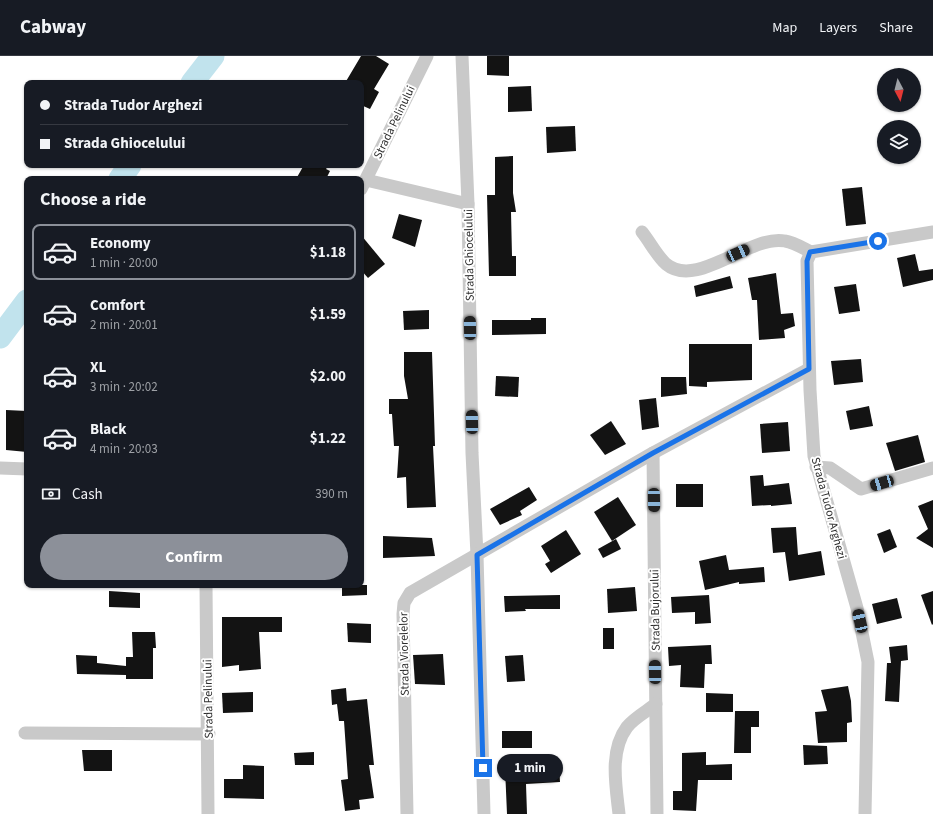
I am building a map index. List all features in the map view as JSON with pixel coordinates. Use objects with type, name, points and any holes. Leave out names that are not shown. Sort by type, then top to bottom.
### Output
[{"type":"street","name":"Strada Pelinului","points":[[364,182],[428,56]]},
{"type":"street","name":"Strada Ghiocelului","points":[[462,56],[468,204],[472,453],[477,555],[484,814]]},
{"type":"street","points":[[364,184],[468,204]]},
{"type":"street","points":[[642,232],[667,264],[677,270],[688,271],[701,269],[756,246],[785,240],[810,252],[933,232]]},
{"type":"street","name":"Strada Tudor Arghezi","points":[[810,252],[807,261],[809,369],[813,448],[816,467],[857,608],[868,662],[865,814]]},
{"type":"street","name":"Strada Viorelelor","points":[[407,814],[404,603],[410,593],[653,453],[809,369]]},
{"type":"street","name":"Strada Bujorului","points":[[653,453],[657,814]]},
{"type":"street","points":[[816,467],[830,468],[861,489],[933,468]]},
{"type":"street","points":[[0,468],[24,469]]},
{"type":"street","name":"Strada Pelinului","points":[[206,588],[208,814]]},
{"type":"street","points":[[618,814],[616,784],[617,746],[628,726],[656,704]]},
{"type":"street","points":[[25,733],[208,734]]},
{"type":"building","points":[[361,56],[376,56],[389,64],[374,89],[379,92],[370,109],[364,106],[364,80],[347,80]]},
{"type":"building","points":[[487,56],[509,56],[509,76],[487,75]]},
{"type":"building","points":[[531,86],[532,111],[508,112],[508,87]]},
{"type":"building","points":[[575,126],[576,151],[547,153],[546,127]]},
{"type":"building","points":[[513,156],[513,193],[516,212],[511,212],[512,256],[516,256],[516,276],[489,276],[487,195],[495,195],[495,157]]},
{"type":"building","points":[[302,168],[327,168],[326,169],[330,171],[328,176],[298,176]]},
{"type":"building","points":[[862,187],[866,224],[846,226],[842,189]]},
{"type":"building","points":[[399,214],[422,220],[415,247],[392,238]]},
{"type":"building","points":[[364,239],[385,264],[368,278],[364,273]]},
{"type":"building","points":[[915,254],[919,271],[933,269],[933,280],[903,287],[897,258]]},
{"type":"building","points":[[776,273],[781,314],[793,313],[795,326],[784,330],[785,338],[759,340],[757,300],[752,300],[748,278]]},
{"type":"building","points":[[730,276],[733,288],[696,297],[694,286]]},
{"type":"building","points":[[856,284],[860,311],[839,314],[834,287]]},
{"type":"building","points":[[429,310],[429,329],[404,330],[403,311]]},
{"type":"building","points":[[531,318],[546,318],[546,334],[492,335],[492,320],[531,320]]},
{"type":"building","points":[[689,344],[752,344],[752,380],[707,382],[707,387],[689,386]]},
{"type":"building","points":[[404,352],[432,352],[435,446],[433,446],[436,507],[407,508],[406,477],[397,478],[399,446],[394,446],[392,414],[389,414],[389,399],[408,399],[404,376]]},
{"type":"building","points":[[861,359],[863,382],[834,385],[831,361]]},
{"type":"building","points":[[496,376],[519,377],[518,397],[495,396]]},
{"type":"building","points":[[661,377],[686,377],[687,394],[661,397]]},
{"type":"building","points":[[656,398],[659,427],[642,430],[639,400]]},
{"type":"building","points":[[869,406],[873,426],[850,430],[846,411]]},
{"type":"building","points":[[6,410],[24,411],[24,452],[6,450]]},
{"type":"building","points":[[611,421],[626,444],[605,455],[590,435]]},
{"type":"building","points":[[788,422],[790,451],[762,453],[760,424]]},
{"type":"building","points":[[918,435],[925,462],[895,471],[886,443]]},
{"type":"building","points":[[763,475],[764,486],[789,483],[792,504],[752,506],[750,476]]},
{"type":"building","points":[[676,484],[703,484],[703,507],[676,507]]},
{"type":"building","points":[[529,487],[537,500],[520,511],[522,515],[500,525],[490,509]]},
{"type":"building","points":[[618,497],[636,525],[612,541],[594,512]]},
{"type":"building","points":[[933,500],[933,548],[916,538],[928,529],[918,506]]},
{"type":"building","points":[[796,527],[798,555],[821,551],[825,575],[789,581],[785,552],[773,553],[771,528]]},
{"type":"building","points":[[890,529],[897,547],[884,553],[877,534]]},
{"type":"building","points":[[566,530],[581,554],[551,573],[545,564],[550,561],[541,546]]},
{"type":"building","points":[[383,536],[432,538],[435,556],[383,558]]},
{"type":"building","points":[[616,539],[621,549],[603,558],[598,549]]},
{"type":"building","points":[[726,555],[729,570],[764,567],[765,582],[739,584],[739,582],[705,590],[699,561]]},
{"type":"building","points":[[364,585],[367,585],[367,595],[342,596],[342,588],[364,588]]},
{"type":"building","points":[[635,587],[637,611],[608,613],[607,589]]},
{"type":"building","points":[[109,591],[140,593],[140,608],[109,607]]},
{"type":"building","points":[[933,591],[933,624],[932,625],[921,595]]},
{"type":"building","points":[[560,595],[560,609],[525,609],[526,611],[505,612],[504,596]]},
{"type":"building","points":[[709,595],[711,623],[695,624],[695,612],[672,613],[671,597]]},
{"type":"building","points":[[897,598],[902,618],[877,624],[872,604]]},
{"type":"building","points":[[222,617],[282,617],[282,632],[259,632],[261,669],[239,671],[239,665],[222,667]]},
{"type":"building","points":[[347,623],[371,624],[371,643],[348,642]]},
{"type":"building","points":[[603,628],[614,628],[614,649],[603,649]]},
{"type":"building","points":[[132,632],[155,632],[156,648],[153,648],[153,679],[126,679],[126,675],[77,674],[76,655],[97,656],[97,663],[126,666],[126,657],[133,657]]},
{"type":"building","points":[[711,645],[712,664],[705,664],[704,688],[680,687],[681,665],[669,666],[668,647]]},
{"type":"building","points":[[907,645],[908,660],[901,661],[899,702],[885,701],[887,663],[891,663],[889,647]]},
{"type":"building","points":[[443,654],[445,685],[415,684],[413,655]]},
{"type":"building","points":[[523,655],[525,681],[507,682],[505,656]]},
{"type":"building","points":[[848,686],[851,701],[852,722],[847,723],[847,742],[818,743],[815,712],[827,711],[821,690]]},
{"type":"building","points":[[346,688],[347,701],[367,699],[374,765],[369,765],[374,798],[359,800],[360,809],[345,811],[341,780],[348,779],[344,721],[339,721],[337,704],[332,705],[331,690]]},
{"type":"building","points":[[253,692],[253,712],[223,713],[222,693]]},
{"type":"building","points":[[706,693],[733,694],[733,712],[706,712]]},
{"type":"building","points":[[735,711],[759,711],[759,727],[751,727],[751,753],[734,753]]},
{"type":"building","points":[[502,731],[532,731],[532,748],[502,748]]},
{"type":"building","points":[[803,745],[827,746],[828,764],[804,765]]},
{"type":"building","points":[[82,750],[112,750],[112,771],[84,771]]},
{"type":"building","points":[[314,752],[314,765],[295,765],[294,753]]},
{"type":"building","points":[[706,752],[706,765],[732,764],[732,780],[698,780],[696,811],[673,810],[673,791],[682,791],[682,753]]},
{"type":"building","points":[[243,765],[264,766],[264,799],[224,798],[224,779],[243,779]]},
{"type":"building","points":[[559,766],[560,782],[526,784],[527,814],[507,814],[505,768]]},
{"type":"waterway","points":[[194,80],[213,56]]},
{"type":"waterway","points":[[122,176],[128,168]]},
{"type":"waterway","points":[[0,337],[24,305]]},
{"type":"route","points":[[483,768],[477,555],[653,453],[809,369],[807,261],[810,252],[878,241]]}]
